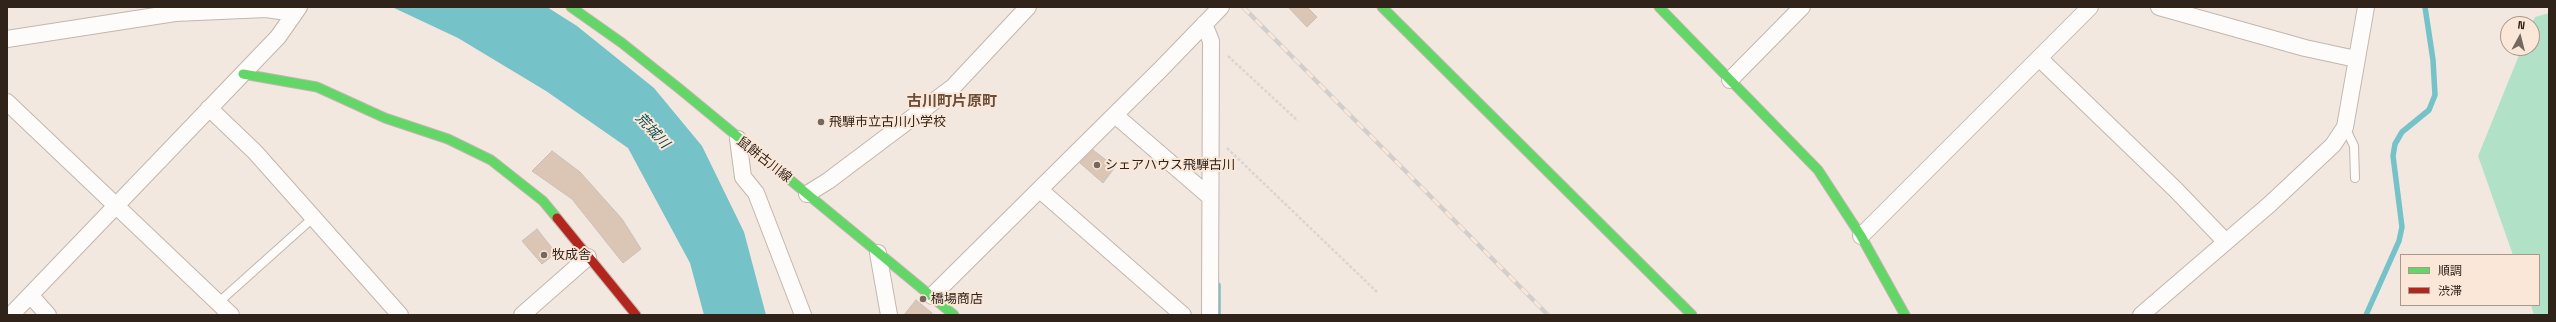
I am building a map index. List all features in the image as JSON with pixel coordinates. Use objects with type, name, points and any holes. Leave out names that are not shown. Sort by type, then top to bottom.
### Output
[{"type":"street","name":"鼠餅古川線","points":[[571,7],[622,43],[954,315]]},
{"type":"street","points":[[807,194],[828,181],[953,87],[1028,7]]},
{"type":"street","points":[[932,296],[1115,116],[1221,7]]},
{"type":"street","points":[[1382,7],[1692,315]]},
{"type":"street","points":[[1659,7],[1818,170],[1861,236],[1905,315]]},
{"type":"street","points":[[1730,80],[1802,7]]},
{"type":"street","points":[[1861,236],[2090,7]]},
{"type":"street","points":[[2159,7],[2305,48],[2356,59]]},
{"type":"street","points":[[2141,315],[2321,158],[2345,127],[2366,7]]},
{"type":"street","points":[[7,39],[175,13],[266,9],[296,10]]},
{"type":"street","points":[[11,315],[116,208],[209,108],[278,37],[296,10]]},
{"type":"street","points":[[1204,24],[1211,41],[1210,315]]},
{"type":"street","points":[[2039,58],[2176,190],[2225,242]]},
{"type":"street","points":[[243,74],[317,87],[385,118],[448,139],[491,160],[515,176],[544,201],[636,315]]},
{"type":"street","points":[[7,102],[103,192],[116,208],[219,302],[231,315]]},
{"type":"street","points":[[209,108],[255,152],[400,315]]},
{"type":"street","points":[[1115,116],[1210,197]]},
{"type":"street","points":[[738,139],[743,176],[756,193],[803,315]]},
{"type":"street","points":[[1040,190],[1183,315]]},
{"type":"street","points":[[878,253],[889,315]]},
{"type":"street","points":[[522,315],[588,257]]},
{"type":"street","points":[[31,296],[48,315]]},
{"type":"lane","points":[[2345,127],[2354,146],[2355,178]]},
{"type":"lane","points":[[219,302],[314,217]]},
{"type":"path","points":[[1211,41],[1298,121]]},
{"type":"path","points":[[1211,132],[1378,293]]},
{"type":"green space","points":[[2549,13],[2549,315],[2534,315],[2531,306],[2540,306],[2540,254],[2513,254],[2478,156],[2519,56],[2540,56],[2540,16],[2538,16]]},
{"type":"water","name":"荒城川","points":[[392,7],[547,7],[577,26],[654,88],[702,146],[744,232],[766,315],[704,315],[690,263],[628,148],[546,91],[458,38]]},
{"type":"building","points":[[1288,7],[1307,7],[1317,17],[1307,27]]},
{"type":"building","name":"シェアハウス飛騨古川","points":[[1093,150],[1115,167],[1103,183],[1080,163]]},
{"type":"building","points":[[552,151],[580,172],[622,219],[641,249],[623,263],[572,199],[532,171]]},
{"type":"building","name":"牧成舎","points":[[537,229],[556,253],[542,264],[522,241]]},
{"type":"building","points":[[916,300],[932,313],[931,315],[904,315]]},
{"type":"waterway","points":[[2366,315],[2399,241],[2402,227],[2393,156],[2395,144],[2402,132],[2429,110],[2435,95],[2433,60],[2425,7]]},
{"type":"waterway","points":[[1218,285],[1218,315]]},
{"type":"railway","points":[[1243,7],[1548,315]]},
{"type":"traffic: fast","points":[[571,7],[622,43],[681,90],[954,315]]},
{"type":"traffic: fast","points":[[1382,7],[1692,315]]},
{"type":"traffic: fast","points":[[1659,7],[1818,170],[1861,236],[1905,315]]},
{"type":"traffic: fast","points":[[243,74],[317,87],[385,118],[448,139],[491,160],[543,201],[557,218]]},
{"type":"traffic: jam","points":[[557,218],[636,315]]},
{"type":"place","name":"飛騨市立古川小学校","points":[[821,122]]},
{"type":"place","name":"シェアハウス飛騨古川","points":[[1097,165]]},
{"type":"place","name":"牧成舎","points":[[544,255]]},
{"type":"place","name":"橋場商店","points":[[923,299]]},
{"type":"district","name":"古川町片原町","points":[[952,102]]}]
